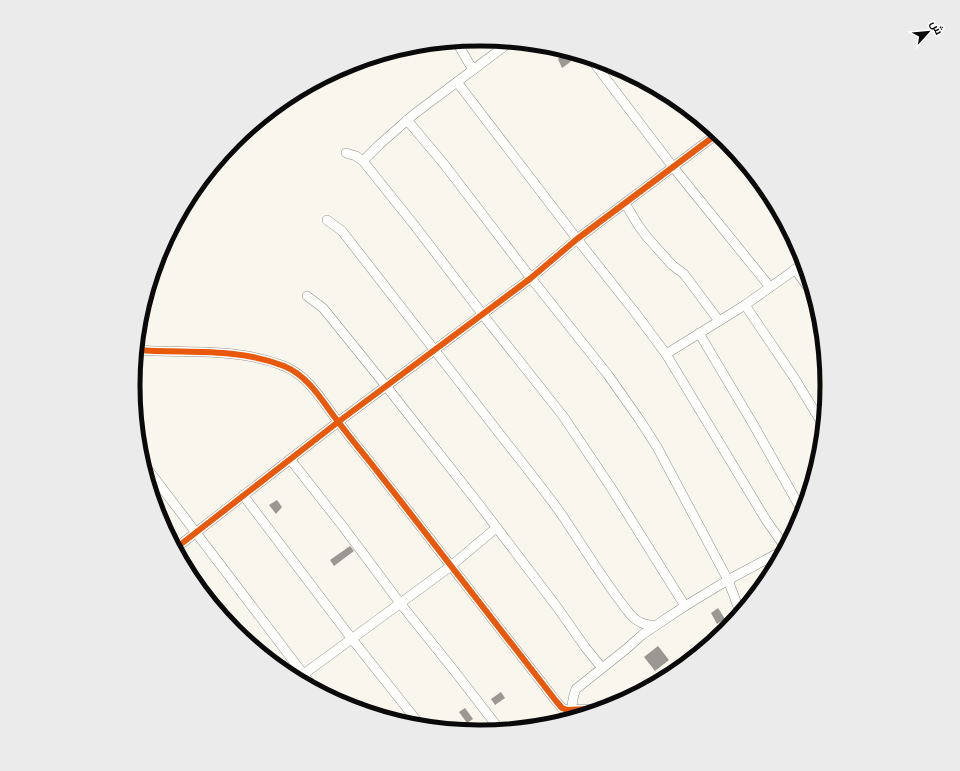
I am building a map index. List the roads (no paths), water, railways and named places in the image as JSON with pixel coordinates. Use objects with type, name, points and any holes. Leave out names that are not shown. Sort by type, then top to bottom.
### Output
[{"type":"street","points":[[459,47],[473,70]]},
{"type":"street","points":[[363,161],[407,120],[503,47]]},
{"type":"street","points":[[597,67],[673,167],[770,287]]},
{"type":"street","points":[[457,82],[666,354],[781,542]]},
{"type":"street","points":[[407,120],[444,164],[531,278],[608,375],[639,419],[660,453],[728,580],[738,606]]},
{"type":"street","points":[[180,544],[338,422],[483,315],[531,278],[577,239],[712,138]]},
{"type":"street","points":[[346,153],[356,156],[363,161],[567,422],[610,486],[685,606]]},
{"type":"street","points":[[626,203],[638,225],[647,237],[672,264],[684,274],[719,321]]},
{"type":"street","points":[[327,220],[342,231],[531,473],[561,514],[622,605],[636,620],[643,624],[655,626]]},
{"type":"street","points":[[666,354],[745,305],[798,267]]},
{"type":"street","points":[[795,269],[802,279]]},
{"type":"street","points":[[307,296],[323,308],[386,386],[478,503],[602,668]]},
{"type":"street","points":[[745,305],[795,379],[818,417]]},
{"type":"street","points":[[699,333],[798,504]]},
{"type":"street","points":[[142,350],[218,352],[237,354],[260,358],[284,366],[296,372],[311,386],[556,702],[570,713]]},
{"type":"street","points":[[290,460],[496,724]]},
{"type":"street","points":[[153,475],[176,505],[297,672]]},
{"type":"street","points":[[243,496],[352,639],[415,718]]},
{"type":"street","points":[[302,675],[451,566],[496,528]]},
{"type":"street","points":[[571,712],[576,689],[642,635],[685,606],[728,580],[773,557]]}]
